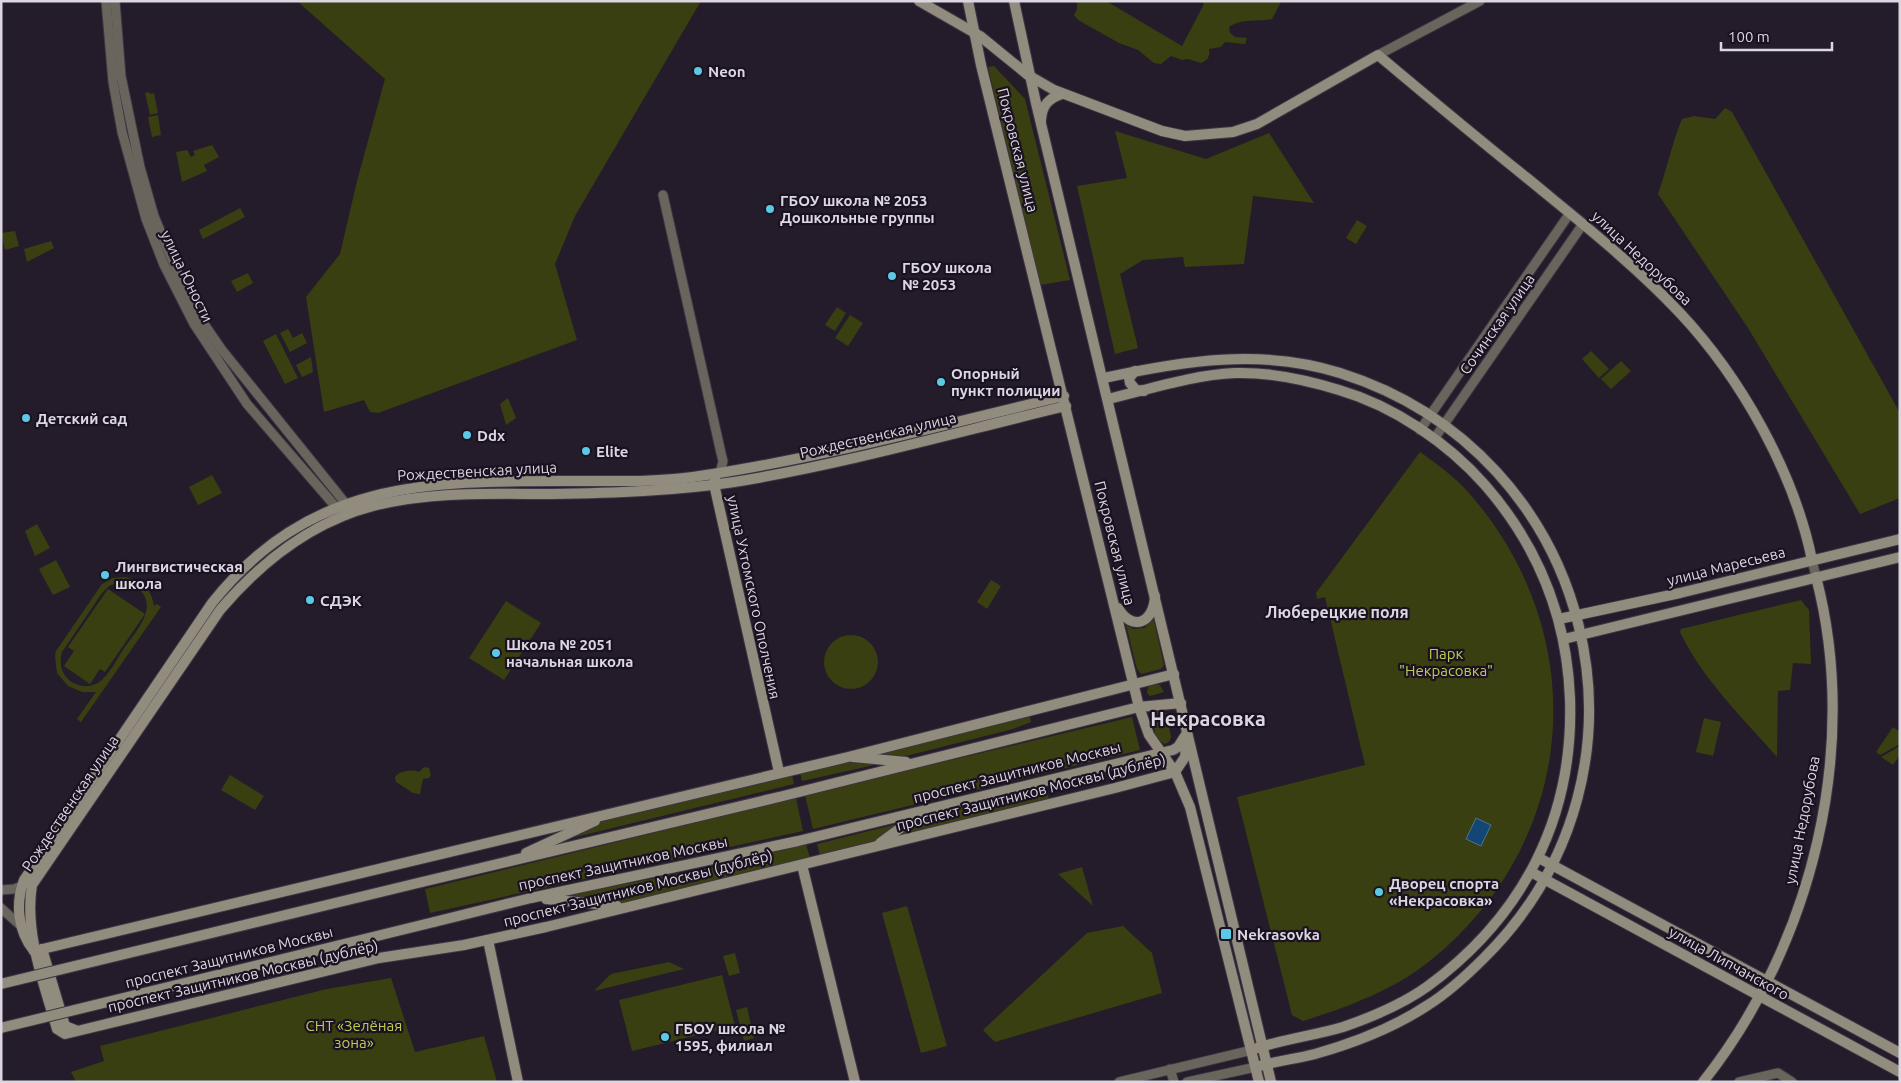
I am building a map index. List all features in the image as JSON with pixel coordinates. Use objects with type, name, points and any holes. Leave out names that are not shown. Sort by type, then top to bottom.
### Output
[{"type":"street","name":"улица Юности","points":[[106,1],[113,82],[122,132],[146,219],[164,265],[194,324],[247,404],[341,505]]},
{"type":"street","name":"улица Юности","points":[[115,1],[121,76],[140,167],[154,216],[180,279],[200,318],[222,350],[259,395],[348,515]]},
{"type":"street","points":[[919,1],[976,33],[1031,77],[1062,94],[1162,131],[1185,136],[1212,135],[1257,124],[1378,55],[1480,1]]},
{"type":"street","name":"Покровская улица","points":[[968,1],[981,65],[1139,707],[1149,735],[1175,772],[1190,807],[1259,1082]]},
{"type":"street","name":"Покровская улица","points":[[1014,1],[1041,125],[1155,590],[1187,733],[1271,1082]]},
{"type":"street","name":"улица Недорубова","points":[[1378,55],[1583,224],[1642,275],[1680,313],[1720,363],[1756,418],[1773,452],[1801,519],[1816,577],[1830,655],[1833,704],[1831,762],[1814,852],[1799,910],[1760,997],[1731,1045],[1703,1082]]},
{"type":"street","points":[[1041,125],[1042,111],[1047,101],[1062,94]]},
{"type":"street","name":"улица Ухтомского Ополчения","points":[[663,195],[721,453],[720,473],[715,478],[714,484],[779,772]]},
{"type":"street","name":"Сочинская улица","points":[[1420,430],[1570,213]]},
{"type":"street","name":"Сочинская улица","points":[[1434,439],[1583,224]]},
{"type":"street","points":[[1104,378],[1135,371],[1215,359],[1258,359],[1301,363],[1372,384],[1430,415],[1465,440],[1509,484],[1531,512],[1552,550],[1576,616],[1586,660],[1588,709],[1585,767],[1578,803],[1553,866],[1514,926],[1498,944],[1456,984],[1429,1005],[1403,1020],[1345,1045],[1315,1054],[1187,1082]]},
{"type":"street","points":[[1135,371],[1129,378],[1130,383],[1136,390],[1144,390]]},
{"type":"street","points":[[1108,398],[1200,378],[1236,373],[1295,379],[1340,390],[1378,405],[1434,439],[1474,473],[1505,508],[1528,544],[1548,587],[1559,619],[1569,661],[1570,748],[1565,784],[1539,858],[1517,895],[1481,939],[1451,968],[1425,988],[1396,1005],[1344,1026],[1119,1082]]},
{"type":"street","points":[[247,404],[252,408],[259,407],[259,395]]},
{"type":"street","name":"Рождественская улица","points":[[35,948],[21,926],[19,902],[22,886],[37,860],[189,636],[228,584],[249,561],[280,537],[341,505],[398,489],[428,485],[637,481],[720,473],[778,463],[1065,401]]},
{"type":"street","name":"Рождественская улица","points":[[35,948],[30,910],[32,885],[37,875],[220,610],[256,571],[286,548],[348,515],[372,506],[425,497],[636,491],[714,484],[832,462],[1065,401]]},
{"type":"street","name":"улица Маресьева","points":[[1559,619],[1900,539]]},
{"type":"street","points":[[1564,639],[1900,557]]},
{"type":"street","points":[[1548,587],[1557,594],[1562,590],[1564,583]]},
{"type":"street","points":[[1114,600],[1126,619],[1140,622],[1150,612],[1155,590]]},
{"type":"street","points":[[78,1030],[65,1026],[35,948],[848,757],[1174,674]]},
{"type":"street","name":"проспект Защитников Москвы","points":[[1,984],[922,762],[1139,707],[1181,702]]},
{"type":"street","name":"проспект Защитников Москвы (дублёр)","points":[[35,948],[57,1029],[65,1034],[379,958],[488,940],[802,865],[1175,772],[1186,757],[1187,733]]},
{"type":"street","name":"проспект Защитников Москвы","points":[[1,1028],[531,898],[798,841],[1160,752],[1178,747],[1187,733]]},
{"type":"street","points":[[848,757],[892,762],[922,762]]},
{"type":"street","points":[[875,846],[927,809]]},
{"type":"street","points":[[504,863],[612,813]]},
{"type":"street","name":"улица Липчанского","points":[[1539,858],[1900,1053]]},
{"type":"street","points":[[802,865],[855,1082]]},
{"type":"street","name":"улица Липчанского","points":[[1531,872],[1900,1072]]},
{"type":"street","points":[[1,890],[22,886]]},
{"type":"street","points":[[531,898],[625,907]]},
{"type":"street","points":[[1,908],[21,926]]},
{"type":"street","points":[[488,940],[518,1082]]},
{"type":"street","points":[[1313,1034],[1307,1042],[1308,1047],[1315,1054]]},
{"type":"street","points":[[1170,1069],[1174,1082]]},
{"type":"street","points":[[1740,1082],[1778,1073],[1792,1082]]},
{"type":"green space","points":[[297,1],[701,1],[575,216],[555,264],[577,340],[378,413],[370,412],[364,400],[324,412],[306,297],[340,254],[357,181],[385,79]]},
{"type":"green space","points":[[1077,1],[1106,1],[1182,46],[1204,4],[1200,1],[1281,2],[1272,19],[1244,21],[1229,27],[1230,33],[1235,37],[1247,38],[1245,44],[1225,42],[1221,47],[1209,49],[1208,58],[1201,63],[1171,56],[1161,64],[1154,63],[1138,50],[1119,43],[1078,20],[1074,15],[1077,9]]},
{"type":"green space","points":[[994,66],[1025,99],[1070,280],[1040,285],[988,67]]},
{"type":"green space","points":[[149,92],[150,94],[154,93],[158,113],[150,115],[145,93]]},
{"type":"green space","points":[[1725,108],[1732,112],[1900,413],[1900,498],[1860,514],[1748,328],[1658,194],[1682,119],[1694,116],[1715,119]]},
{"type":"green space","points":[[158,115],[161,135],[152,137],[148,117]]},
{"type":"green space","points":[[1115,131],[1206,159],[1269,133],[1314,203],[1253,196],[1244,264],[1185,267],[1183,257],[1143,260],[1120,274],[1138,348],[1115,354],[1077,186],[1127,178]]},
{"type":"green space","points":[[212,145],[219,157],[204,165],[207,171],[182,182],[176,152],[187,150],[191,157],[195,155],[193,151]]},
{"type":"green space","points":[[240,208],[245,217],[203,239],[199,230]]},
{"type":"green space","points":[[1357,220],[1367,226],[1356,244],[1346,238]]},
{"type":"green space","points":[[15,231],[19,246],[5,250],[1,233]]},
{"type":"green space","points":[[51,241],[54,248],[27,262],[24,249]]},
{"type":"green space","points":[[248,273],[253,283],[237,292],[231,281]]},
{"type":"green space","points":[[837,307],[846,313],[835,331],[825,325]]},
{"type":"green space","points":[[850,315],[863,323],[848,346],[835,338]]},
{"type":"green space","points":[[288,329],[293,338],[302,333],[307,343],[290,352],[280,333]]},
{"type":"green space","points":[[276,334],[298,378],[285,384],[263,341]]},
{"type":"green space","points":[[1591,351],[1609,369],[1599,378],[1582,359]]},
{"type":"green space","points":[[311,357],[313,372],[302,377],[296,365]]},
{"type":"green space","points":[[1621,361],[1631,371],[1611,389],[1601,379]]},
{"type":"green space","points":[[508,398],[516,418],[506,425],[500,404]]},
{"type":"green space","name":"Парк \"Некрасовка\"","points":[[1420,452],[1452,476],[1469,493],[1510,550],[1537,611],[1551,674],[1552,738],[1540,801],[1515,861],[1477,916],[1426,964],[1412,974],[1367,998],[1303,1021],[1292,1015],[1237,797],[1365,765],[1325,597],[1317,599],[1316,593]]},
{"type":"green space","points":[[212,475],[222,493],[198,505],[189,487]]},
{"type":"green space","points":[[37,524],[50,548],[35,556],[25,531]]},
{"type":"green space","points":[[56,560],[70,587],[53,595],[39,569]]},
{"type":"green space","points":[[124,577],[136,580],[148,590],[154,606],[157,604],[161,607],[81,722],[77,719],[96,692],[82,692],[68,686],[57,673],[56,651],[102,584],[113,578]],"holes":[[[119,582],[135,586],[145,597],[147,605],[143,621],[102,680],[91,686],[76,684],[69,680],[62,671],[62,652],[102,593],[109,586]]]},
{"type":"green space","points":[[991,580],[1001,586],[987,609],[977,602]]},
{"type":"green space","points":[[108,589],[145,614],[105,672],[100,669],[90,684],[64,666],[74,651],[68,647]]},
{"type":"green space","points":[[1801,600],[1809,610],[1811,664],[1793,663],[1790,690],[1778,691],[1777,757],[1712,682],[1689,650],[1680,632],[1681,629]]},
{"type":"green space","points":[[506,601],[541,623],[504,680],[469,658]]},
{"type":"green space","points":[[1153,617],[1164,665],[1161,669],[1141,674],[1137,669],[1126,625],[1133,629],[1145,628]]},
{"type":"green space","points":[[851,635],[870,643],[878,662],[870,681],[851,689],[832,681],[824,662],[832,643]]},
{"type":"green space","points":[[1153,684],[1160,685],[1164,692],[1150,696],[1147,693],[1148,687]]},
{"type":"green space","points":[[1157,711],[1166,713],[1171,737],[1169,742],[1165,744],[1156,739],[1152,718]]},
{"type":"green space","points":[[1029,714],[1031,722],[1013,729],[906,756],[870,753]]},
{"type":"green space","points":[[1132,717],[1140,750],[813,829],[805,795]]},
{"type":"green space","points":[[1704,718],[1721,722],[1713,756],[1696,752]]},
{"type":"green space","points":[[1893,727],[1900,732],[1900,744],[1880,755],[1876,752]]},
{"type":"green space","points":[[1900,746],[1900,755],[1893,765],[1881,757]]},
{"type":"green space","points":[[850,759],[879,764],[802,781],[800,771]]},
{"type":"green space","points":[[424,767],[429,768],[431,775],[429,778],[423,779],[420,794],[413,793],[396,782],[395,777],[399,773],[419,772]]},
{"type":"green space","points":[[791,772],[794,784],[559,841],[613,815]]},
{"type":"green space","points":[[230,775],[264,796],[255,810],[221,790]]},
{"type":"green space","points":[[1047,791],[1049,799],[890,840],[925,816],[1026,792]]},
{"type":"green space","points":[[796,798],[803,831],[430,913],[425,889]]},
{"type":"green space","points":[[901,823],[875,842],[820,855],[817,844]]},
{"type":"green space","points":[[806,844],[810,858],[624,903],[561,896],[715,867]]},
{"type":"green space","points":[[1082,867],[1093,906],[1058,874]]},
{"type":"green space","points":[[907,906],[947,1046],[921,1053],[882,913]]},
{"type":"green space","points":[[1123,926],[1152,953],[1162,993],[995,1042],[983,1030],[1087,933]]},
{"type":"green space","points":[[735,953],[740,973],[729,976],[723,956]]},
{"type":"green space","points":[[669,962],[684,969],[594,991],[611,974]]},
{"type":"green space","points":[[722,975],[735,1026],[632,1051],[619,1000]]},
{"type":"green space","name":"СНТ «Зелёная зона»","points":[[391,978],[415,1052],[484,1036],[497,1082],[76,1082],[71,1072],[104,1061],[100,1046],[327,989]]},
{"type":"green space","points":[[747,1007],[754,1038],[744,1041],[736,1010]]},
{"type":"water","points":[[1476,818],[1491,825],[1481,846],[1466,839]]},
{"type":"place","name":"Neon","points":[[698,71]]},
{"type":"place","name":"ГБОУ школа № 2053 Дошкольные группы","points":[[770,209]]},
{"type":"place","name":"ГБОУ школа № 2053","points":[[892,276]]},
{"type":"place","name":"Опорный пункт полиции","points":[[941,382]]},
{"type":"place","name":"Детский сад","points":[[26,418]]},
{"type":"place","name":"Ddx","points":[[467,435]]},
{"type":"place","name":"Elite","points":[[586,451]]},
{"type":"place","name":"Лингвистическая школа","points":[[105,575]]},
{"type":"place","name":"СДЭК","points":[[310,600]]},
{"type":"place","name":"Школа № 2051 начальная школа","points":[[496,653]]},
{"type":"place","name":"Дворец спорта «Некрасовка»","points":[[1379,892]]},
{"type":"place","name":"Nekrasovka","points":[[1226,934]]},
{"type":"place","name":"ГБОУ школа № 1595, филиал","points":[[665,1037]]},
{"type":"district","name":"Люберецкие поля","points":[[1337,612]]},
{"type":"district","name":"Некрасовка","points":[[1208,718]]}]
